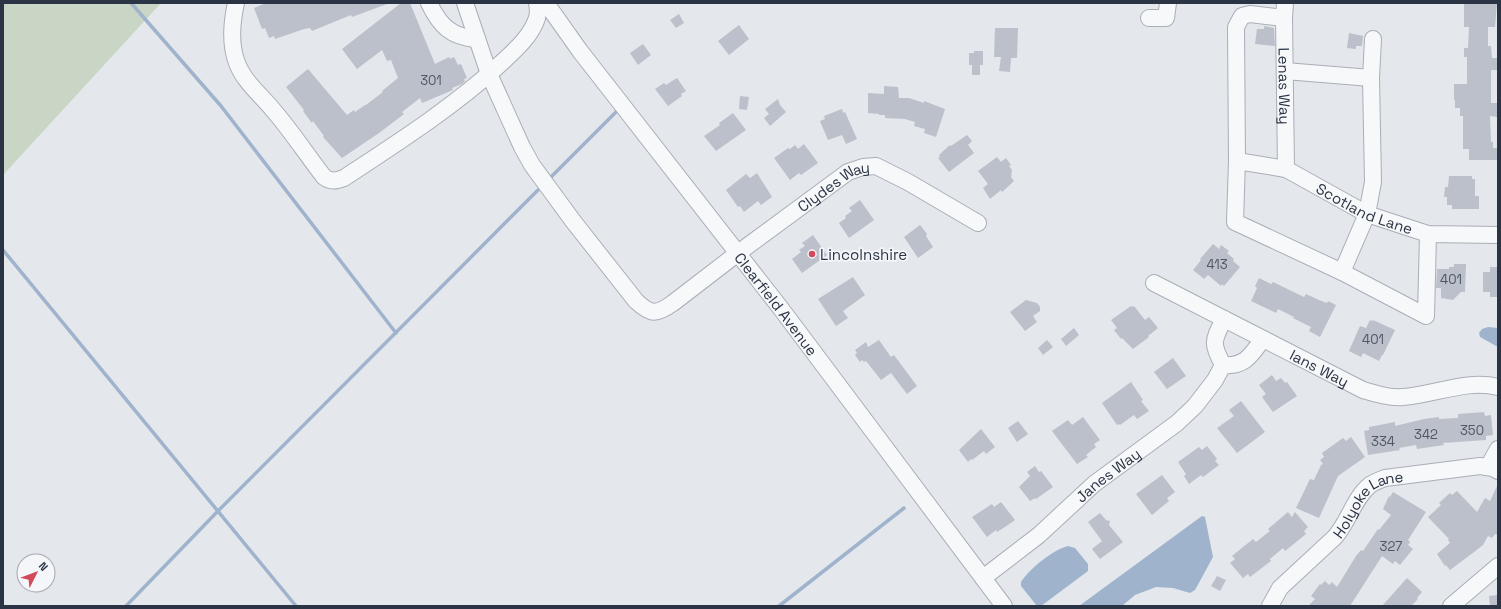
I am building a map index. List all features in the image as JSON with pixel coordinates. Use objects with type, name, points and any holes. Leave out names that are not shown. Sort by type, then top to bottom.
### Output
[{"type":"street","points":[[236,3],[233,16],[234,53],[240,71],[274,110],[318,169],[329,180],[337,181],[387,150],[461,98],[489,74],[520,45],[527,35],[537,17],[537,3]]},
{"type":"street","points":[[430,3],[438,19],[450,32],[477,39]]},
{"type":"street","name":"Clydes Way","points":[[465,3],[489,74],[522,147],[532,165],[573,221],[636,301],[643,308],[649,311],[655,313],[662,310],[848,172],[863,167],[876,166],[908,182],[978,224]]},
{"type":"street","name":"Clearfield Avenue","points":[[546,3],[580,51],[782,310],[1004,606]]},
{"type":"street","points":[[1149,18],[1166,18],[1168,3]]},
{"type":"street","points":[[1285,10],[1242,16],[1236,27],[1237,161],[1235,222],[1342,272],[1426,316],[1428,234]]},
{"type":"street","name":"Lenas Way","points":[[1285,10],[1286,169]]},
{"type":"street","points":[[1342,272],[1367,214],[1373,182],[1371,78],[1373,39]]},
{"type":"street","points":[[1285,71],[1371,78]]},
{"type":"street","name":"Scotland Lane","points":[[1237,161],[1286,169],[1367,214],[1428,234],[1498,235]]},
{"type":"street","name":"Ians Way","points":[[1154,283],[1363,390],[1383,396],[1403,397],[1479,384],[1498,387]]},
{"type":"street","points":[[1224,319],[1214,344],[1216,352],[1223,365],[1232,366],[1242,363],[1249,358],[1263,339]]},
{"type":"street","name":"Janes Way","points":[[983,578],[1039,535],[1094,484],[1177,423],[1195,406],[1215,380],[1223,365]]},
{"type":"street","points":[[1493,469],[1498,449]]},
{"type":"street","name":"Holyoke Lane","points":[[1270,606],[1280,588],[1343,528],[1361,493],[1372,484],[1385,478],[1480,466],[1493,469]]},
{"type":"street","points":[[1451,606],[1498,566]]},
{"type":"green space","points":[[3,3],[161,3],[3,175]]},
{"type":"water","points":[[1488,327],[1498,328],[1498,347],[1480,337],[1479,333],[1482,329]]},
{"type":"water","points":[[1202,516],[1205,517],[1213,557],[1195,590],[1190,593],[1173,588],[1156,587],[1135,595],[1122,606],[1079,606]]},
{"type":"water","points":[[1068,546],[1075,548],[1088,564],[1088,571],[1041,606],[1037,606],[1021,586],[1021,582],[1042,560],[1056,551]]},
{"type":"building","points":[[266,3],[387,4],[352,17],[351,15],[312,31],[310,28],[304,29],[275,39],[274,36],[269,38],[265,28],[262,29],[254,8]]},
{"type":"building","points":[[401,3],[410,3],[435,64],[449,57],[450,59],[454,57],[458,65],[461,64],[467,78],[464,79],[465,81],[462,84],[452,88],[453,90],[422,103],[420,98],[402,112],[404,114],[342,158],[323,137],[324,136],[313,121],[312,123],[286,87],[308,69],[347,115],[366,105],[398,78],[391,60],[387,61],[382,50],[357,69],[342,49]]},
{"type":"building","points":[[1464,3],[1497,3],[1495,27],[1488,27],[1488,46],[1491,46],[1492,58],[1497,58],[1497,70],[1491,70],[1491,103],[1497,103],[1497,117],[1490,116],[1491,142],[1493,142],[1493,148],[1497,148],[1497,160],[1469,160],[1469,149],[1463,149],[1463,116],[1460,116],[1460,108],[1455,108],[1454,84],[1467,84],[1467,57],[1464,57],[1464,48],[1468,48],[1469,27],[1464,27]]},
{"type":"building","points":[[679,14],[684,23],[676,28],[670,20]]},
{"type":"building","points":[[739,25],[749,39],[729,55],[718,41]]},
{"type":"building","points":[[1264,26],[1274,28],[1275,46],[1255,44],[1257,29],[1264,29]]},
{"type":"building","points":[[995,28],[1018,28],[1017,58],[1011,58],[1010,72],[999,71],[1001,57],[994,57]]},
{"type":"building","points":[[1349,33],[1363,36],[1362,46],[1356,46],[1356,49],[1347,48]]},
{"type":"building","points":[[643,44],[651,55],[638,65],[630,53]]},
{"type":"building","points":[[974,51],[983,51],[983,65],[980,65],[980,75],[972,75],[972,65],[969,65],[969,53],[974,53]]},
{"type":"building","points":[[677,78],[686,91],[681,94],[682,96],[668,106],[655,89],[664,83],[666,85]]},
{"type":"building","points":[[884,86],[898,87],[899,98],[909,98],[924,103],[924,101],[945,109],[936,137],[924,133],[925,129],[914,126],[915,122],[905,119],[885,118],[885,115],[868,113],[868,93],[884,94]]},
{"type":"building","points":[[740,96],[749,97],[747,110],[739,109]]},
{"type":"building","points":[[778,99],[780,105],[786,112],[770,126],[764,118],[769,114],[765,109]]},
{"type":"building","points":[[842,109],[843,113],[845,112],[857,139],[846,144],[842,135],[828,140],[820,121],[825,119],[824,116]]},
{"type":"building","points":[[733,113],[746,130],[716,151],[704,136],[720,125],[719,123]]},
{"type":"building","points":[[967,135],[972,141],[968,145],[974,153],[949,172],[938,158],[940,157],[939,155],[950,145],[951,146]]},
{"type":"building","points":[[804,144],[818,163],[801,175],[799,173],[790,180],[774,158],[788,148],[790,149],[795,145],[798,149]]},
{"type":"building","points":[[997,157],[1001,162],[1006,158],[1011,165],[1009,166],[1012,170],[1011,177],[1014,181],[1002,192],[1001,190],[990,199],[983,188],[988,184],[978,171]]},
{"type":"building","points":[[757,173],[772,197],[761,205],[758,201],[744,212],[740,206],[738,207],[726,190],[746,174],[750,178]]},
{"type":"building","points":[[1449,176],[1472,176],[1472,179],[1475,179],[1475,196],[1479,196],[1479,209],[1452,209],[1452,205],[1447,205],[1447,197],[1444,197],[1445,187],[1448,187]]},
{"type":"building","points":[[860,200],[874,220],[849,238],[839,223],[852,211],[849,208]]},
{"type":"building","points":[[920,225],[927,234],[926,236],[933,247],[918,258],[904,237]]},
{"type":"building","name":"Lincolnshire","points":[[813,235],[827,255],[802,273],[792,259],[801,252],[799,250],[805,246],[802,243]]},
{"type":"building","points":[[1213,244],[1219,249],[1221,245],[1229,251],[1227,253],[1240,267],[1224,286],[1222,284],[1221,286],[1208,275],[1204,279],[1193,270]]},
{"type":"building","points":[[1454,264],[1466,264],[1465,292],[1461,292],[1453,300],[1441,298],[1441,288],[1436,288],[1437,269],[1449,269],[1449,267],[1454,267]]},
{"type":"building","points":[[1490,267],[1498,267],[1498,297],[1490,297],[1490,292],[1483,292],[1483,272],[1490,272]]},
{"type":"building","points":[[853,277],[865,295],[843,311],[848,318],[836,326],[818,299]]},
{"type":"building","points":[[1259,278],[1271,284],[1273,282],[1304,297],[1306,294],[1327,303],[1328,301],[1336,305],[1320,337],[1309,331],[1311,327],[1293,318],[1294,317],[1278,309],[1276,313],[1251,301],[1257,288],[1255,286]]},
{"type":"building","points":[[1026,300],[1037,303],[1040,307],[1040,311],[1033,316],[1037,322],[1025,331],[1010,312]]},
{"type":"building","points":[[1131,306],[1134,306],[1145,320],[1149,317],[1158,328],[1133,349],[1122,338],[1121,339],[1114,330],[1117,328],[1111,320]]},
{"type":"building","points":[[1370,320],[1395,330],[1379,361],[1363,353],[1361,357],[1349,351],[1360,326],[1366,328]]},
{"type":"building","points":[[1074,328],[1079,335],[1066,346],[1061,339]]},
{"type":"building","points":[[879,340],[891,357],[894,355],[917,386],[907,394],[891,373],[881,380],[866,361],[864,362],[862,360],[860,362],[855,355],[857,353],[855,350],[866,342],[868,347]]},
{"type":"building","points":[[1047,340],[1053,347],[1043,355],[1038,348]]},
{"type":"building","points":[[1173,358],[1186,376],[1167,389],[1154,372]]},
{"type":"building","points":[[1272,375],[1276,381],[1281,378],[1285,383],[1287,382],[1297,396],[1273,412],[1262,397],[1266,394],[1259,385]]},
{"type":"building","points":[[1131,382],[1143,400],[1141,401],[1149,411],[1137,419],[1134,415],[1120,425],[1117,425],[1102,403]]},
{"type":"building","points":[[1241,401],[1265,432],[1237,453],[1217,428],[1234,416],[1229,410]]},
{"type":"building","points":[[1484,412],[1485,416],[1491,415],[1493,435],[1486,436],[1486,440],[1443,443],[1444,445],[1417,449],[1416,445],[1399,448],[1400,450],[1368,455],[1364,431],[1369,430],[1369,427],[1395,422],[1395,426],[1439,417],[1439,419],[1458,418],[1458,414]]},
{"type":"building","points":[[1083,417],[1100,440],[1094,444],[1096,447],[1086,455],[1088,457],[1077,464],[1052,431],[1068,420],[1072,425]]},
{"type":"building","points":[[1018,421],[1028,434],[1017,442],[1008,428]]},
{"type":"building","points":[[981,429],[995,447],[986,454],[984,451],[968,462],[959,450]]},
{"type":"building","points":[[1351,437],[1365,457],[1338,476],[1319,518],[1296,508],[1310,479],[1314,480],[1321,465],[1323,464],[1320,460],[1324,457],[1322,453],[1343,438],[1346,441]]},
{"type":"building","points":[[1207,446],[1217,459],[1215,461],[1219,465],[1203,477],[1201,475],[1189,484],[1184,476],[1186,474],[1178,462],[1199,447],[1202,450]]},
{"type":"building","points":[[1035,466],[1039,472],[1041,471],[1053,487],[1036,499],[1035,498],[1030,501],[1019,487],[1030,476],[1027,472]]},
{"type":"building","points":[[1162,475],[1175,492],[1167,498],[1169,501],[1152,515],[1136,494]]},
{"type":"building","points":[[1498,484],[1498,535],[1495,534],[1492,538],[1488,536],[1483,545],[1450,570],[1446,565],[1445,566],[1437,554],[1450,543],[1448,540],[1449,539],[1428,517],[1441,505],[1439,503],[1450,493],[1452,495],[1457,491],[1477,512],[1485,498],[1490,501]]},
{"type":"building","points":[[1393,492],[1426,512],[1408,540],[1410,542],[1408,545],[1413,549],[1400,565],[1395,561],[1393,564],[1382,556],[1350,606],[1308,606],[1315,599],[1311,596],[1320,584],[1321,585],[1325,581],[1329,585],[1332,582],[1337,587],[1356,556],[1361,550],[1363,551],[1378,529],[1379,530],[1391,515],[1383,509],[1389,496],[1390,497]]},
{"type":"building","points":[[1001,502],[1015,520],[997,532],[996,530],[987,537],[972,517],[992,504],[994,507]]},
{"type":"building","points":[[1288,512],[1292,517],[1295,512],[1308,527],[1304,531],[1306,534],[1285,551],[1283,548],[1270,559],[1271,561],[1250,577],[1248,574],[1243,578],[1230,563],[1235,559],[1232,556],[1253,539],[1256,542],[1270,531],[1268,529]]},
{"type":"building","points":[[1100,513],[1106,520],[1110,521],[1109,525],[1123,542],[1100,559],[1092,549],[1102,541],[1088,522]]},
{"type":"building","points":[[1217,576],[1226,580],[1220,591],[1211,586]]},
{"type":"building","points":[[1407,578],[1422,592],[1417,598],[1418,599],[1411,606],[1382,606]]},
{"type":"building","points":[[1498,595],[1498,606],[1490,606],[1489,596]]},
{"type":"waterway","points":[[131,3],[221,106],[396,333]]},
{"type":"waterway","points":[[551,177],[618,110]]},
{"type":"waterway","points":[[126,606],[218,511],[538,190]]},
{"type":"waterway","points":[[3,250],[296,606]]},
{"type":"waterway","points":[[779,606],[904,508]]},
{"type":"place","name":"Lincolnshire","points":[[812,254]]}]
